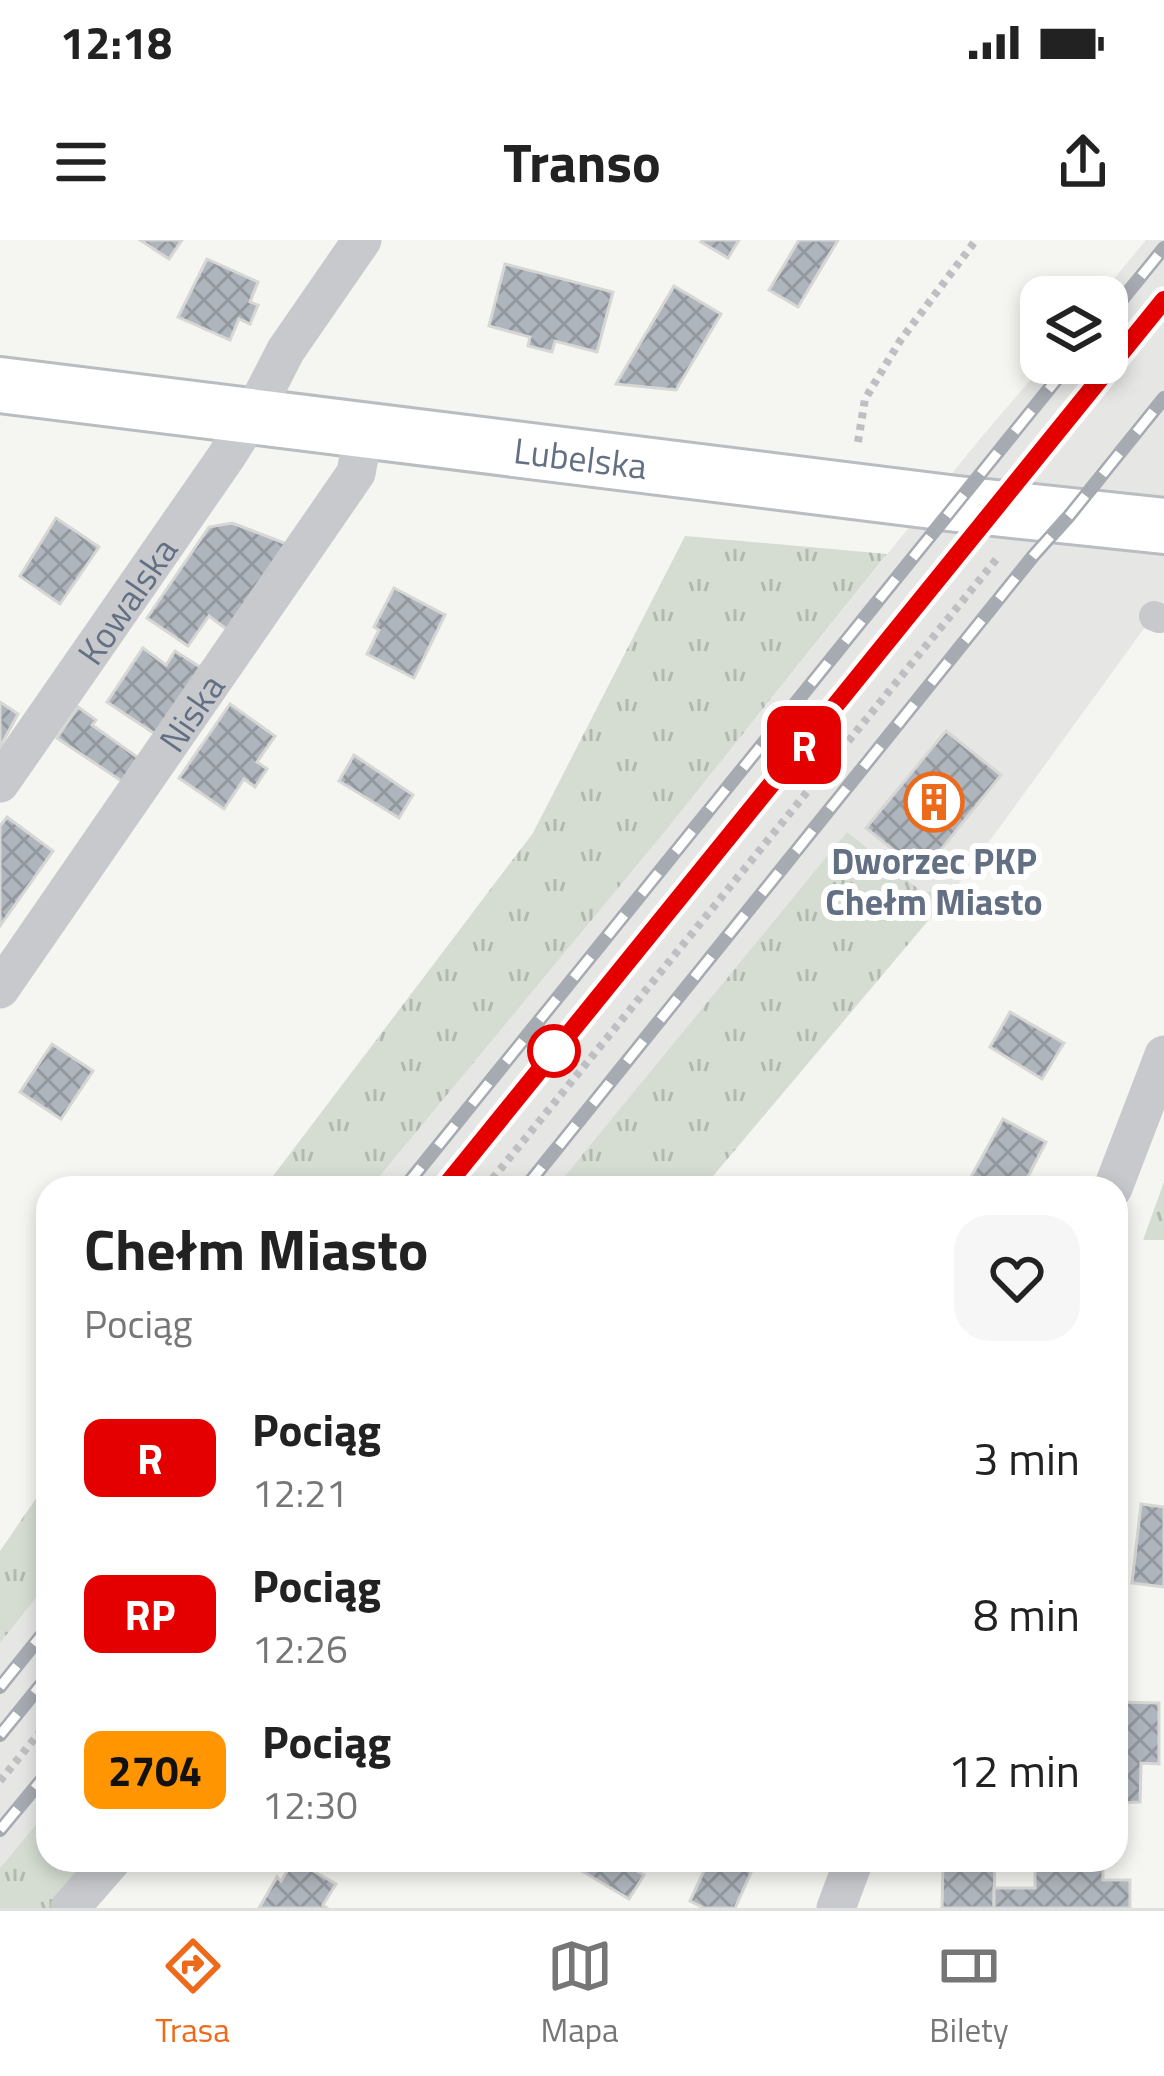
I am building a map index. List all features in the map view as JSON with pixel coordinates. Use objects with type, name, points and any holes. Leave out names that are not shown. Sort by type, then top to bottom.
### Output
[{"type":"main road","name":"Lubelska","points":[[0,385],[1164,526]]},
{"type":"street","name":"Kowalska","points":[[0,783],[253,416],[286,350],[362,240]]},
{"type":"street","name":"Niska","points":[[0,989],[356,472],[364,431]]},
{"type":"street","points":[[1118,1176],[1164,1055]]},
{"type":"street","points":[[70,1908],[102,1872]]},
{"type":"street","points":[[836,1908],[850,1872]]},
{"type":"path","points":[[850,491],[865,399],[900,341],[976,240]]},
{"type":"path","points":[[495,1176],[1003,550]]},
{"type":"path","points":[[0,1780],[36,1736]]},
{"type":"shaded area","points":[[1146,240],[1164,240],[1164,601],[954,890],[922,892],[669,1050],[565,1176],[380,1176],[662,835],[1027,384],[1128,384],[1128,276],[1116,276]]},
{"type":"shaded area","points":[[36,1598],[36,1824],[0,1868],[0,1643]]},
{"type":"green space","points":[[685,536],[887,554],[380,1176],[273,1176],[533,833]]},
{"type":"green space","points":[[847,832],[922,892],[954,890],[713,1176],[565,1176]]},
{"type":"green space","points":[[1164,1182],[1164,1240],[1143,1240]]},
{"type":"green space","points":[[36,1498],[36,1598],[0,1643],[0,1551]]},
{"type":"green space","points":[[36,1824],[36,1872],[94,1872],[62,1908],[0,1908],[0,1868]]},
{"type":"building","points":[[140,240],[182,240],[169,259]]},
{"type":"building","points":[[703,240],[739,240],[728,258]]},
{"type":"building","points":[[799,240],[838,240],[798,307],[769,290]]},
{"type":"building","points":[[207,259],[258,282],[250,302],[258,305],[250,324],[239,319],[230,340],[178,317]]},
{"type":"building","points":[[505,264],[613,292],[597,352],[555,341],[552,352],[528,346],[530,337],[489,326]]},
{"type":"building","points":[[674,286],[721,314],[676,390],[616,384]]},
{"type":"building","points":[[56,518],[99,547],[60,604],[20,576]]},
{"type":"building","points":[[232,523],[287,544],[229,631],[209,616],[188,646],[147,618],[209,527]]},
{"type":"building","points":[[394,588],[445,615],[414,678],[367,654],[379,630],[374,627]]},
{"type":"building","points":[[143,648],[166,665],[175,651],[203,669],[158,736],[107,702]]},
{"type":"building","points":[[0,702],[18,714],[0,747]]},
{"type":"building","points":[[230,704],[275,736],[257,762],[267,769],[255,787],[244,779],[224,809],[179,778]]},
{"type":"building","points":[[78,707],[96,720],[92,725],[140,759],[123,782],[57,738]]},
{"type":"building","name":"Dworzec PKP Chełm Miasto","points":[[946,731],[1001,775],[922,873],[866,828]]},
{"type":"building","points":[[354,755],[413,795],[399,818],[339,781]]},
{"type":"building","points":[[7,817],[53,851],[0,926],[0,826]]},
{"type":"building","points":[[1010,1012],[1064,1043],[1042,1079],[990,1047]]},
{"type":"building","points":[[52,1044],[93,1071],[61,1119],[20,1092]]},
{"type":"building","points":[[1003,1119],[1046,1142],[1028,1176],[972,1176]]},
{"type":"building","points":[[1141,1504],[1164,1507],[1164,1587],[1132,1583]]},
{"type":"building","points":[[1128,1702],[1159,1703],[1159,1764],[1141,1763],[1140,1802],[1128,1802]]},
{"type":"building","points":[[287,1872],[315,1872],[336,1884],[323,1905],[327,1908],[259,1908],[277,1877],[281,1881]]},
{"type":"building","points":[[583,1872],[644,1875],[629,1899]]},
{"type":"building","points":[[703,1872],[751,1872],[735,1908],[704,1908],[690,1901]]},
{"type":"building","points":[[943,1872],[995,1872],[994,1908],[942,1908]]},
{"type":"building","points":[[1035,1872],[1103,1872],[1103,1880],[1130,1880],[1130,1908],[994,1908],[994,1888],[1035,1888]]},
{"type":"railway","points":[[1128,292],[1164,248]]},
{"type":"railway","points":[[454,1176],[1164,300]]},
{"type":"railway","points":[[414,1176],[1053,384]]},
{"type":"railway","points":[[535,1176],[1164,398]]},
{"type":"railway","points":[[0,1687],[36,1642]]},
{"type":"railway","points":[[0,1735],[36,1691]]},
{"type":"railway","points":[[0,1830],[36,1786]]},
{"type":"train","name":"R","points":[[454,1176],[1164,300]]},
{"type":"place","name":"Dworzec PKP Chełm Miasto","points":[[934,802]]}]
